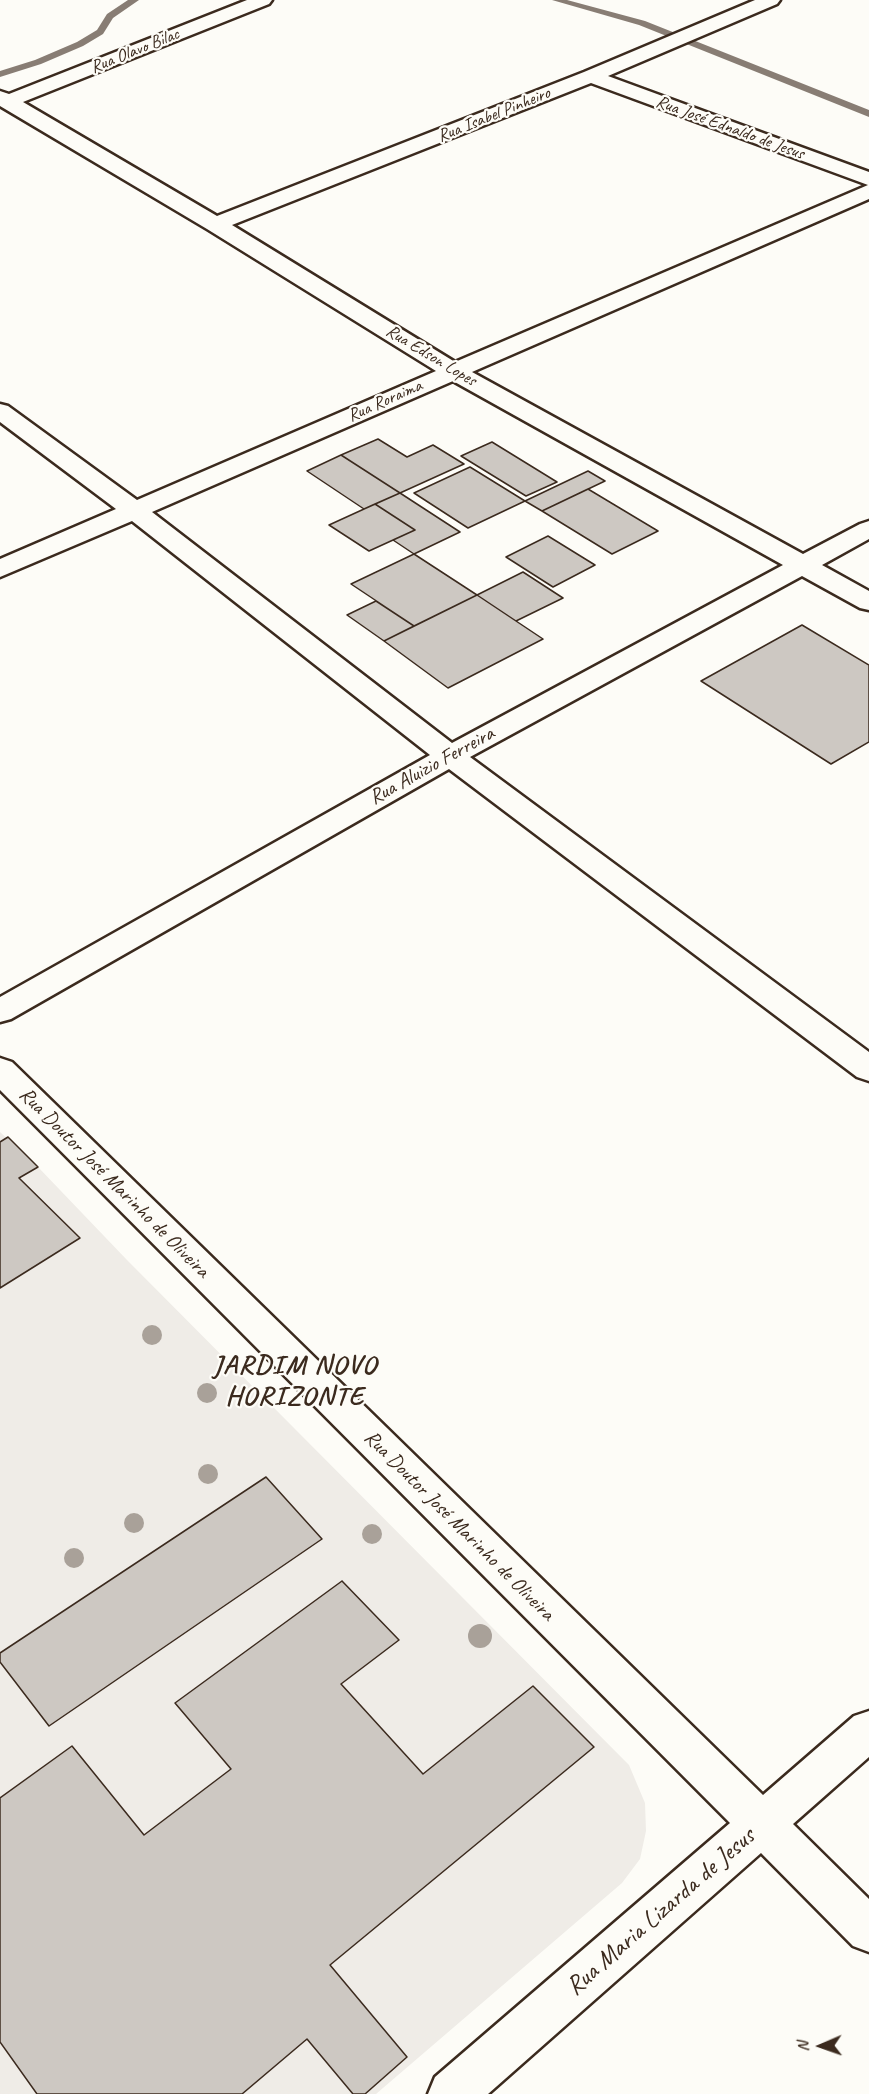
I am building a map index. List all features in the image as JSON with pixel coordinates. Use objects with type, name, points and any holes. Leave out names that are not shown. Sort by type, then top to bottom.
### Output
[{"type":"street","name":"Rua Olavo Bilac","points":[[4,100],[263,0]]},
{"type":"street","name":"Rua Isabel Pinheiro","points":[[215,224],[591,76],[771,0]]},
{"type":"street","name":"Rua José Ednaldo de Jesus","points":[[591,76],[869,179]]},
{"type":"street","name":"Rua Edson Lopes","points":[[4,100],[215,224],[453,371],[805,564],[869,602]]},
{"type":"street","name":"Rua Roraima","points":[[0,569],[869,190]]},
{"type":"street","points":[[0,411],[134,510],[450,756],[869,1069]]},
{"type":"street","name":"Rua Aluizio Ferreira","points":[[0,1011],[450,756],[869,529]]},
{"type":"street","name":"Rua Doutor José Marinho de Oliveira","points":[[0,1070],[760,1825],[869,1930]]},
{"type":"street","name":"Rua Maria Lizarda de Jesus","points":[[452,2094],[869,1730]]},
{"type":"shaded area","points":[[0,1132],[38,1167],[127,1260],[629,1765],[645,1803],[646,1831],[640,1859],[622,1883],[376,2094],[0,2094]]},
{"type":"building","points":[[378,439],[407,457],[433,445],[464,464],[400,493],[341,455]]},
{"type":"building","points":[[492,442],[557,482],[526,496],[461,456]]},
{"type":"building","points":[[341,455],[400,493],[364,509],[307,471]]},
{"type":"building","points":[[470,467],[525,501],[468,528],[414,493]]},
{"type":"building","points":[[588,471],[605,481],[542,511],[525,501]]},
{"type":"building","points":[[588,489],[658,531],[612,554],[542,511]]},
{"type":"building","points":[[400,493],[460,532],[414,554],[393,540],[415,530],[375,504]]},
{"type":"building","points":[[375,504],[415,530],[369,551],[329,525]]},
{"type":"building","points":[[548,536],[595,565],[553,587],[506,557]]},
{"type":"building","points":[[414,554],[477,595],[414,626],[351,584]]},
{"type":"building","points":[[523,572],[563,598],[516,621],[477,595]]},
{"type":"building","points":[[477,595],[543,639],[448,688],[384,641]]},
{"type":"building","points":[[376,601],[414,626],[384,641],[347,615]]},
{"type":"building","points":[[802,625],[869,665],[869,742],[831,764],[701,681]]},
{"type":"building","points":[[8,1137],[38,1167],[19,1178],[80,1238],[0,1288],[0,1142]]},
{"type":"building","points":[[266,1477],[322,1539],[49,1726],[0,1662],[0,1653]]},
{"type":"building","points":[[342,1581],[399,1640],[341,1684],[423,1774],[533,1686],[594,1747],[330,1965],[407,2057],[365,2094],[353,2094],[307,2039],[242,2094],[37,2094],[0,2042],[0,1798],[72,1746],[144,1835],[231,1769],[175,1703]]},
{"type":"waterway","points":[[0,74],[38,62],[80,44],[100,32],[110,16],[134,0]]},
{"type":"waterway","points":[[557,0],[642,23],[869,114]]},
{"type":"district","name":"JARDIM NOVO HORIZONTE","points":[[295,1382]]}]
